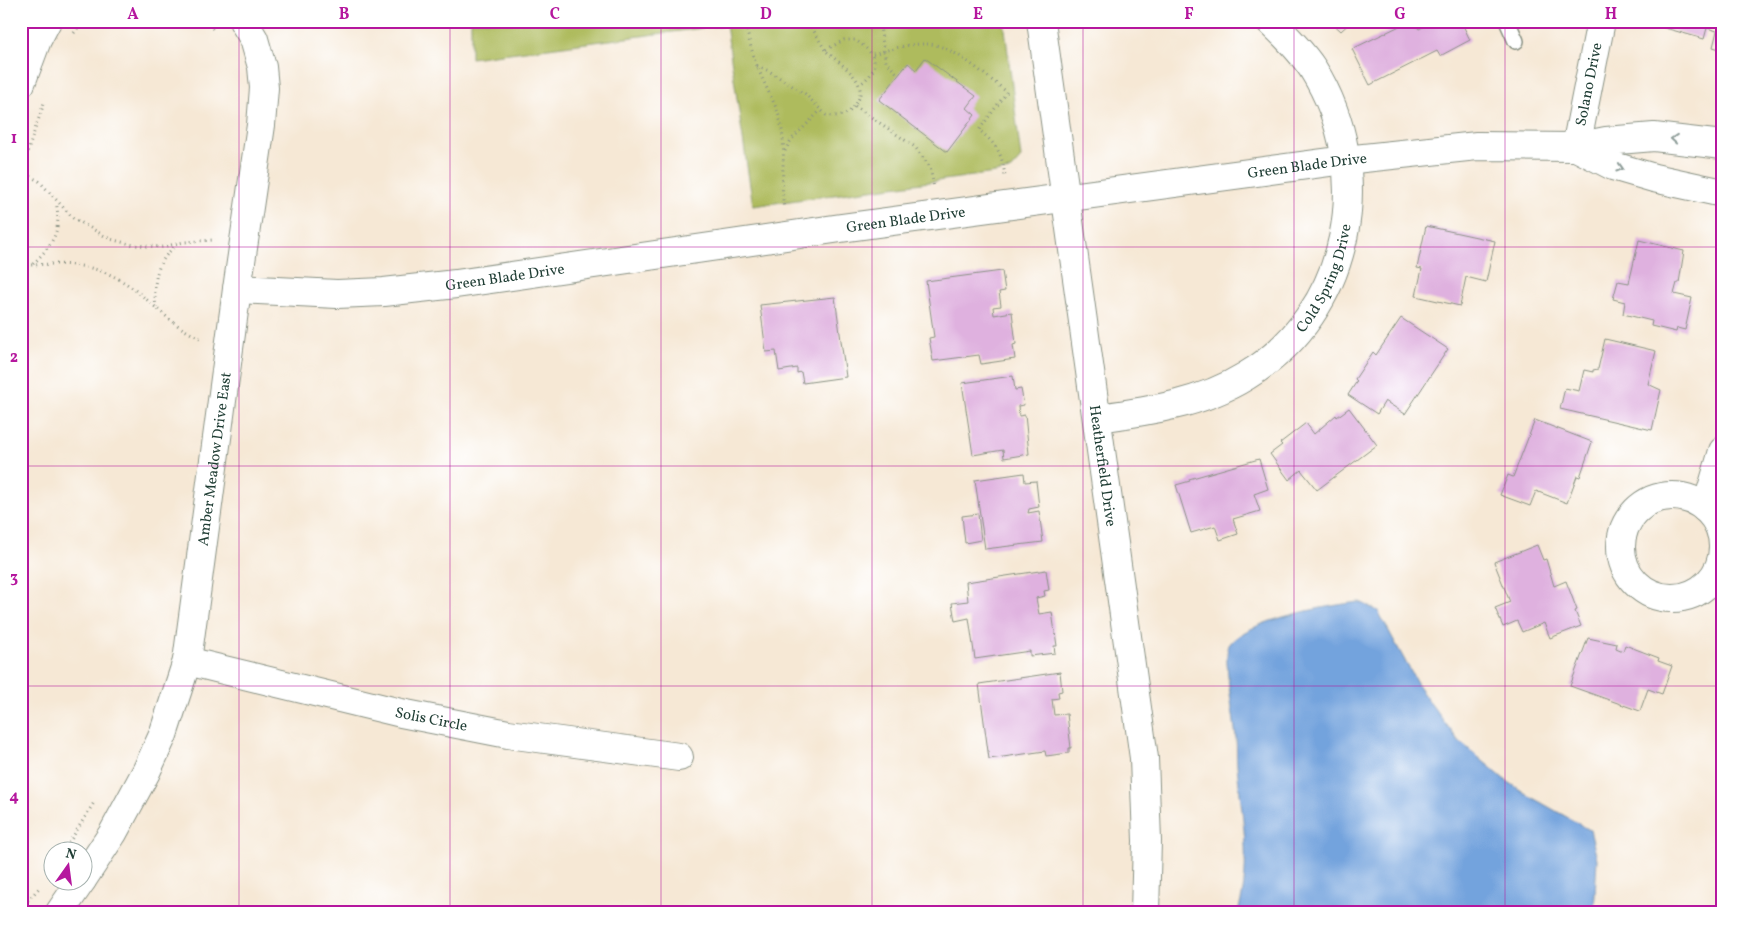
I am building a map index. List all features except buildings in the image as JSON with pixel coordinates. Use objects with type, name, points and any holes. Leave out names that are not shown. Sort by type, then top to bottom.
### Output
[{"type":"street","points":[[21,83],[37,40],[47,21]]},
{"type":"street","name":"Amber Meadow Drive East","points":[[92,865],[113,833],[146,772],[166,727],[187,661],[261,125],[264,88],[262,67],[254,39],[243,21]]},
{"type":"street","name":"Heatherfield Drive","points":[[1041,21],[1098,418],[1144,758],[1147,841],[1145,912]]},
{"type":"street","name":"Cold Spring Drive","points":[[1098,418],[1166,407],[1202,398],[1248,375],[1286,344],[1311,315],[1340,257],[1349,208],[1345,160],[1335,114],[1314,70],[1299,50],[1270,21]]},
{"type":"street","name":"Solano Drive","points":[[1576,147],[1601,21]]},
{"type":"street","name":"Green Blade Drive","points":[[237,289],[337,294],[384,292],[447,285],[831,229],[1345,160],[1477,146],[1576,147],[1606,141],[1654,137],[1723,145]]},
{"type":"street","name":"Green Blade Drive","points":[[1576,147],[1613,166],[1654,178],[1723,193]]},
{"type":"street","points":[[1706,509],[1723,451]]},
{"type":"street","name":"Solis Circle","points":[[187,661],[401,713],[508,734],[679,757]]},
{"type":"street","name":"Amber Meadow Drive East","points":[[60,912],[75,890]]},
{"type":"lane","points":[[1507,21],[1516,41]]},
{"type":"path","points":[[205,21],[218,34]]},
{"type":"path","points":[[745,21],[748,41],[757,66],[780,118],[785,152],[782,182],[784,208]]},
{"type":"path","points":[[757,66],[769,71],[805,94],[820,111],[832,116],[849,112],[859,98],[860,84],[855,76],[825,50],[811,26],[804,21]]},
{"type":"path","points":[[880,21],[884,51],[891,69],[898,74]]},
{"type":"path","points":[[825,50],[844,40],[855,40],[873,54],[875,63],[873,71],[870,77],[860,84]]},
{"type":"path","points":[[873,54],[929,44],[944,48],[1007,92],[979,130],[997,146],[1003,162],[1005,178]]},
{"type":"path","points":[[855,106],[919,152],[930,166],[934,188]]},
{"type":"path","points":[[785,152],[791,140],[820,111]]},
{"type":"path","points":[[21,172],[38,181],[73,218],[110,239],[134,245],[162,247],[213,240]]},
{"type":"path","points":[[33,265],[55,238],[59,218],[55,199]]},
{"type":"path","points":[[212,250],[214,230]]},
{"type":"path","points":[[156,309],[154,287],[156,271],[166,254],[178,244]]},
{"type":"path","points":[[21,266],[57,262],[85,266],[110,275],[133,288],[169,321],[200,338]]},
{"type":"path","points":[[199,348],[202,328]]},
{"type":"path","points":[[70,840],[97,798]]},
{"type":"path","points":[[22,907],[42,885]]},
{"type":"green space","points":[[471,21],[1004,21],[1021,158],[1010,170],[995,173],[753,206],[726,25],[471,58]]},
{"type":"water","points":[[1360,602],[1378,611],[1422,692],[1457,739],[1504,779],[1531,797],[1590,830],[1597,859],[1594,912],[1238,912],[1245,876],[1245,838],[1228,675],[1227,652],[1229,645],[1238,636],[1270,621],[1310,610]]}]
